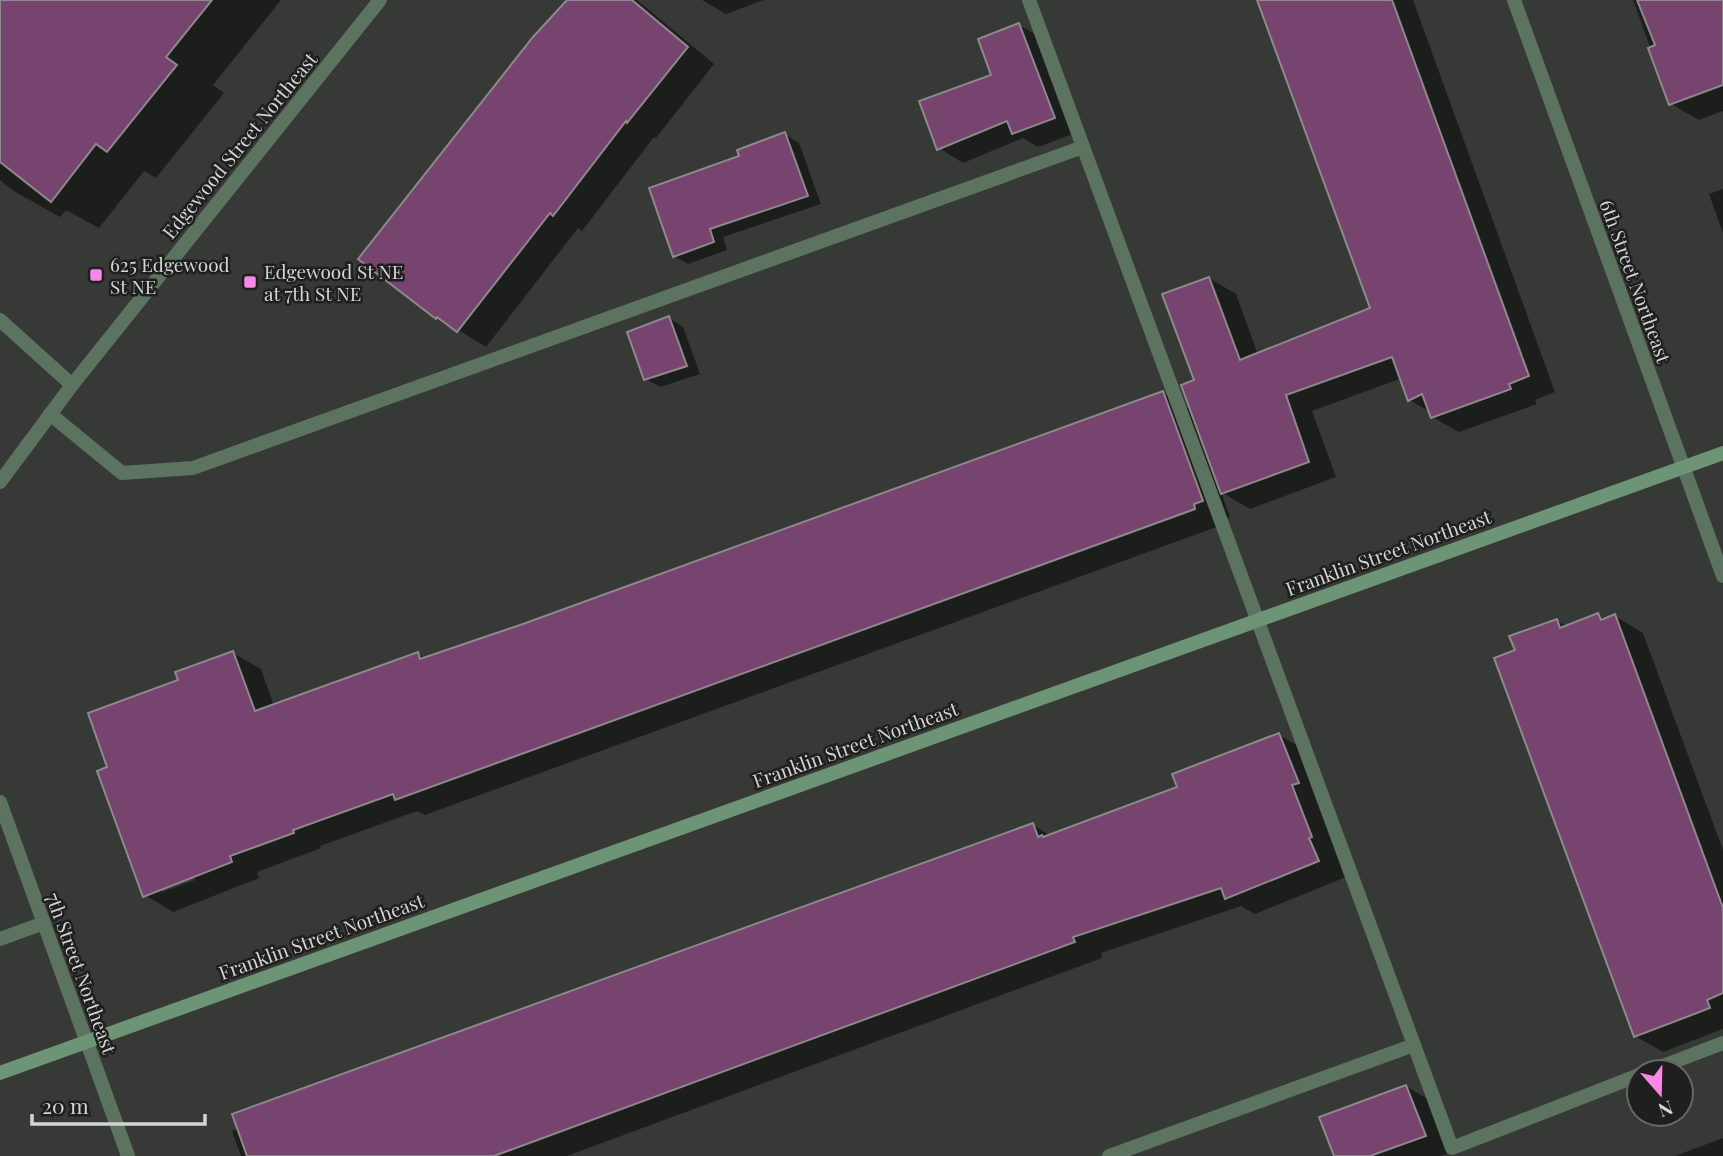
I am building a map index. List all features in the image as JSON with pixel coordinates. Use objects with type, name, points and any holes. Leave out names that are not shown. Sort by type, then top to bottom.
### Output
[{"type":"street","name":"Edgewood Street Northeast","points":[[0,482],[72,385],[380,0]]},
{"type":"street","points":[[1029,0],[1452,1147],[1625,1080]]},
{"type":"street","name":"6th Street Northeast","points":[[1514,0],[1723,576]]},
{"type":"street","points":[[50,415],[122,473],[193,468],[1083,148]]},
{"type":"street","points":[[0,320],[72,385]]},
{"type":"street","name":"Franklin Street Northeast","points":[[0,1073],[1723,453]]},
{"type":"street","name":"7th Street Northeast","points":[[0,802],[128,1156]]},
{"type":"street","points":[[0,939],[44,923]]},
{"type":"street","points":[[1684,1058],[1723,1043]]},
{"type":"street","points":[[1109,1156],[1414,1045]]},
{"type":"building","points":[[0,0],[212,0],[166,57],[177,65],[107,152],[96,144],[51,202],[0,162]]},
{"type":"building","points":[[567,0],[632,0],[688,47],[627,123],[626,121],[553,216],[550,213],[457,332],[358,259],[533,37]]},
{"type":"building","points":[[1257,0],[1392,0],[1529,376],[1509,384],[1511,389],[1431,418],[1422,394],[1408,401],[1392,357],[1286,395],[1309,462],[1221,494],[1181,385],[1194,380],[1162,294],[1209,277],[1240,360],[1370,308]]},
{"type":"building","points":[[1637,0],[1723,0],[1723,85],[1669,105],[1648,48],[1655,45]]},
{"type":"building","points":[[1019,23],[1055,118],[1012,134],[1007,121],[937,150],[919,101],[991,75],[978,39]]},
{"type":"building","points":[[785,132],[808,196],[710,229],[714,242],[673,257],[649,188],[739,156],[737,150]]},
{"type":"building","points":[[669,316],[687,366],[644,380],[627,332]]},
{"type":"building","points":[[1163,391],[1203,501],[1194,504],[1195,509],[395,800],[393,794],[293,830],[294,833],[230,856],[232,862],[143,897],[97,771],[107,767],[88,713],[178,680],[175,672],[233,651],[255,711],[418,652],[420,659],[523,624]]},
{"type":"building","points":[[1598,613],[1601,620],[1615,614],[1723,908],[1723,993],[1707,1000],[1710,1008],[1634,1037],[1494,658],[1515,650],[1509,636],[1557,619],[1560,628]]},
{"type":"building","points":[[1279,733],[1299,783],[1292,785],[1319,861],[1225,899],[1221,888],[1073,937],[1075,942],[494,1156],[247,1156],[232,1114],[1033,823],[1038,837],[1043,837],[1177,787],[1172,774]]},
{"type":"building","points":[[1406,1085],[1426,1136],[1370,1156],[1334,1156],[1319,1117]]},
{"type":"place","name":"625 Edgewood St NE","points":[[96,275]]},
{"type":"place","name":"Edgewood St NE at 7th St NE","points":[[250,282]]}]
